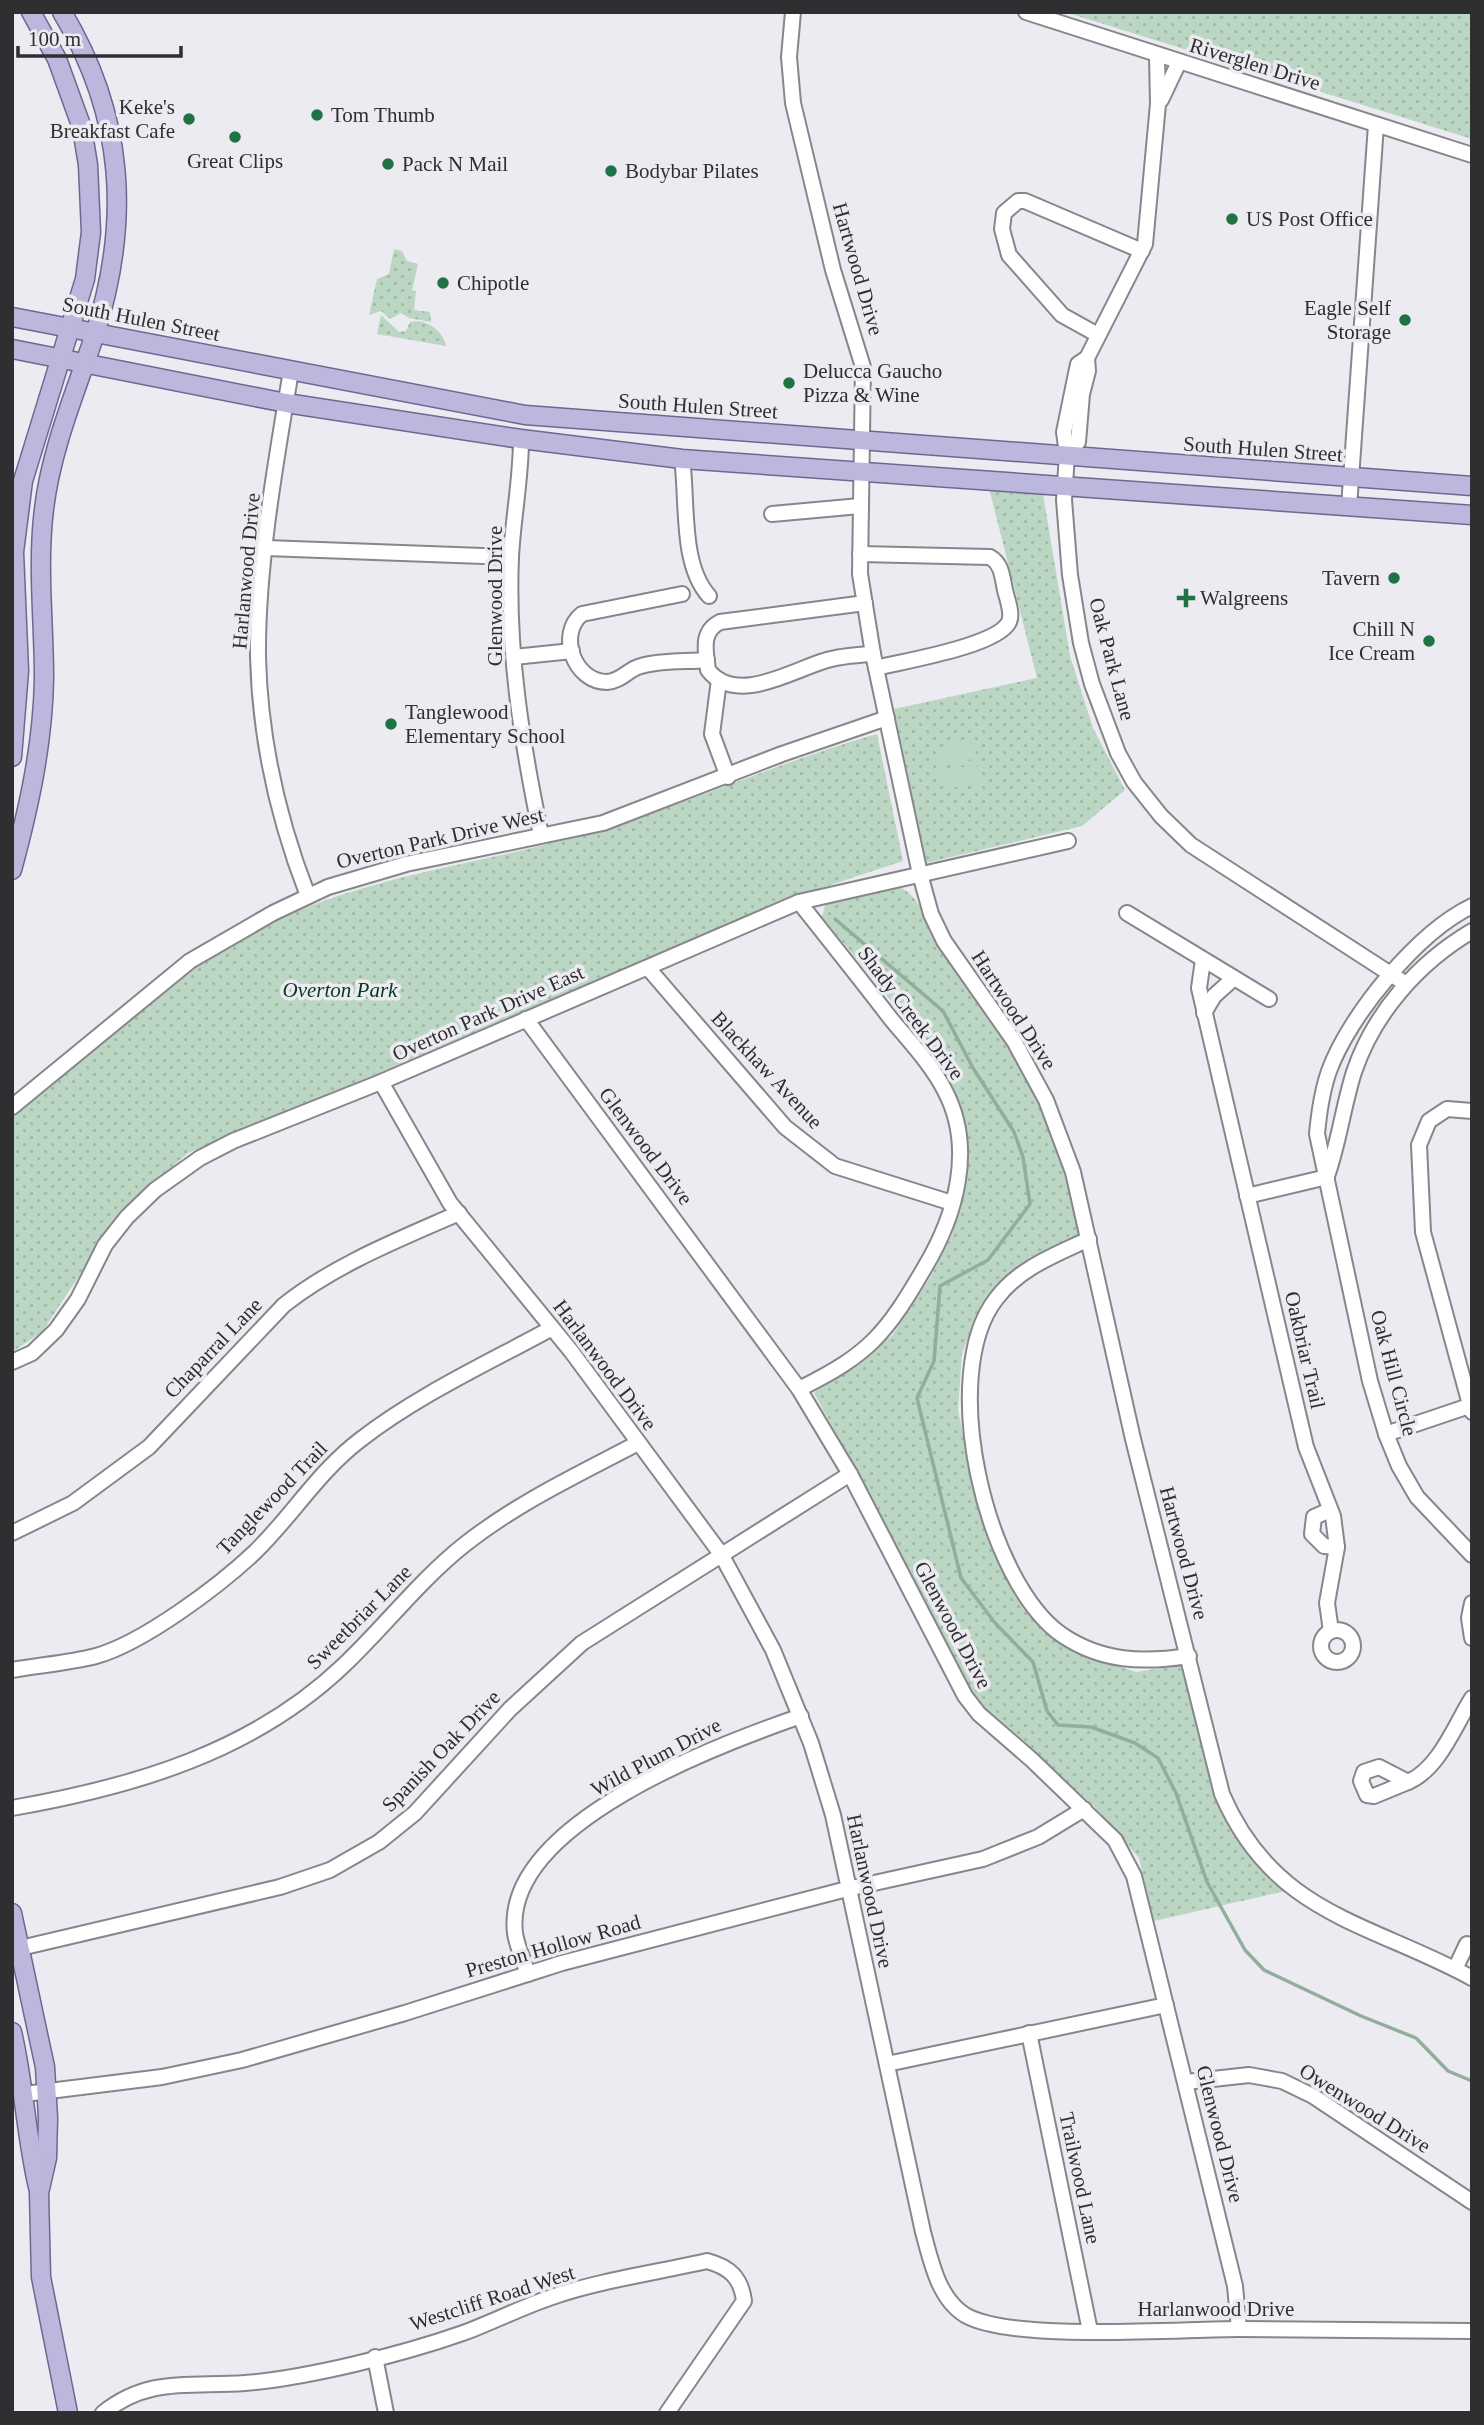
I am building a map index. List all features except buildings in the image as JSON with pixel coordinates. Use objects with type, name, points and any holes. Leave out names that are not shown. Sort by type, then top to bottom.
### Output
[{"type":"main road","points":[[12,757],[18,703],[14,564],[16,527],[30,454],[85,279],[91,213],[82,128],[63,74],[43,29],[32,12]]},
{"type":"main road","points":[[43,29],[54,12]]},
{"type":"main road","points":[[12,870],[35,781],[43,703],[41,530],[48,480],[95,334],[115,250],[118,209],[114,154],[99,89],[67,20],[43,29]]},
{"type":"main road","points":[[63,74],[79,96],[97,150],[102,155],[114,154]]},
{"type":"main road","name":"South Hulen Street","points":[[12,317],[524,415],[1472,486]]},
{"type":"main road","points":[[12,349],[286,403],[521,439],[682,459],[1472,515]]},
{"type":"main road","points":[[484,433],[515,427],[521,423],[524,415]]},
{"type":"main road","points":[[521,439],[530,428],[568,419]]},
{"type":"main road","points":[[16,527],[41,530]]},
{"type":"main road","points":[[18,703],[43,703]]},
{"type":"main road","points":[[12,1913],[16,1949],[41,2040],[47,2091],[47,2158],[39,2193]]},
{"type":"main road","points":[[12,2032],[25,2094],[31,2159],[39,2193],[41,2277],[68,2413]]},
{"type":"street","name":"Hartwood Drive","points":[[793,12],[789,57],[793,103],[833,270],[863,367],[864,441],[860,554],[865,603],[874,661],[920,874],[931,914],[944,941],[1014,1041],[1046,1100],[1073,1172],[1133,1439],[1222,1794],[1251,1847],[1292,1889],[1313,1904],[1355,1926],[1472,1978]]},
{"type":"street","name":"Riverglen Drive","points":[[1026,12],[1472,155]]},
{"type":"street","name":"Oak Park Lane","points":[[1157,55],[1158,104],[1146,236],[1142,251],[1087,358],[1088,371],[1082,394],[1078,442],[1067,454],[1064,484],[1070,575],[1082,643],[1108,729],[1135,782],[1191,845],[1406,984]]},
{"type":"street","name":"Oak Park Lane","points":[[1158,104],[1179,62]]},
{"type":"street","points":[[1349,507],[1376,125]]},
{"type":"street","points":[[1098,335],[1062,315],[1009,255],[1002,229],[1004,212],[1009,206],[1025,201],[1142,251]]},
{"type":"street","name":"Harlanwood Drive","points":[[291,371],[266,548],[258,643],[263,724],[277,804],[308,896]]},
{"type":"street","name":"Glenwood Drive","points":[[521,439],[521,471],[512,557],[514,657],[517,708],[541,835]]},
{"type":"street","points":[[682,459],[691,563],[698,584],[709,596]]},
{"type":"street","points":[[772,514],[860,506]]},
{"type":"street","points":[[266,548],[512,557]]},
{"type":"street","points":[[860,554],[990,557],[1000,566],[1010,615],[1008,623],[998,633],[980,641],[874,661],[825,660],[762,683],[724,681],[708,670],[708,632],[712,626],[727,621],[865,603]]},
{"type":"street","points":[[682,594],[590,610],[571,624],[572,651],[578,669],[594,680],[604,682],[623,678],[642,666],[707,660]]},
{"type":"street","points":[[514,657],[572,651]]},
{"type":"street","points":[[724,681],[712,734],[728,777]]},
{"type":"street","name":"Overton Park Drive West","points":[[12,1107],[190,961],[308,896],[406,864],[603,823],[782,754],[887,718]]},
{"type":"street","name":"Overton Park Drive East","points":[[12,1362],[32,1353],[56,1330],[78,1298],[105,1245],[127,1217],[155,1189],[200,1158],[233,1141],[382,1082],[799,902],[1068,841]]},
{"type":"street","name":"Shady Creek Drive","points":[[799,902],[944,1088],[958,1122],[961,1143],[960,1167],[952,1203],[932,1255],[882,1336],[855,1358],[799,1389]]},
{"type":"street","name":"Oak Hill Circle","points":[[1472,906],[1434,929],[1390,973],[1330,1068],[1321,1096],[1317,1134],[1370,1381],[1386,1434],[1399,1466],[1417,1497],[1472,1555]]},
{"type":"street","points":[[1126,913],[1269,999]]},
{"type":"street","points":[[1247,1196],[1327,1177],[1339,1143],[1354,1071],[1375,1024],[1406,984],[1440,953],[1472,931]]},
{"type":"street","name":"Oakbriar Trail","points":[[1203,960],[1199,988],[1204,1013],[1306,1447],[1330,1510],[1337,1547],[1327,1603],[1331,1631]]},
{"type":"street","name":"Blackhaw Avenue","points":[[648,968],[785,1127],[810,1148],[835,1166],[952,1203]]},
{"type":"street","points":[[1204,1013],[1214,996],[1234,978]]},
{"type":"street","name":"Glenwood Drive","points":[[526,1019],[799,1389],[850,1474],[965,1696],[979,1714],[1115,1840],[1134,1875],[1235,2286],[1239,2329]]},
{"type":"street","name":"Harlanwood Drive","points":[[382,1082],[458,1213],[552,1328],[721,1554],[773,1650],[801,1716],[833,1815],[923,2232],[945,2295],[963,2313],[986,2325],[1090,2331],[1472,2331]]},
{"type":"street","points":[[1386,1434],[1471,1408],[1423,1232],[1419,1145],[1429,1121],[1447,1110],[1472,1111]]},
{"type":"street","name":"Chaparral Lane","points":[[12,1533],[74,1503],[149,1447],[284,1305],[301,1291],[364,1255],[458,1213]]},
{"type":"street","points":[[1089,1239],[1033,1266],[1011,1282],[995,1300],[978,1331],[969,1368],[969,1409],[981,1482],[1000,1545],[1020,1588],[1043,1619],[1060,1633],[1094,1652],[1130,1661],[1149,1662],[1189,1656]]},
{"type":"street","name":"Tanglewood Trail","points":[[12,1670],[96,1656],[132,1641],[193,1601],[255,1552],[304,1493],[360,1440],[414,1404],[552,1328]]},
{"type":"street","name":"Sweetbriar Lane","points":[[12,1808],[113,1787],[168,1771],[249,1735],[284,1713],[343,1666],[438,1568],[466,1544],[533,1499],[638,1443]]},
{"type":"street","name":"Spanish Oak Drive","points":[[16,1949],[280,1887],[330,1870],[379,1842],[415,1813],[500,1719],[582,1643],[850,1474]]},
{"type":"street","points":[[1330,1510],[1314,1517],[1312,1534],[1324,1546],[1337,1547]]},
{"type":"street","points":[[1472,1604],[1469,1618],[1472,1638]]},
{"type":"street","points":[[1408,1782],[1424,1771],[1447,1741],[1472,1698]]},
{"type":"street","name":"Wild Plum Drive","points":[[528,1974],[515,1933],[517,1910],[524,1885],[536,1865],[556,1844],[607,1803],[691,1757],[801,1716]]},
{"type":"street","name":"Preston Hollow Road","points":[[25,2094],[162,2077],[242,2060],[562,1962],[847,1889],[983,1859],[1038,1837],[1084,1809]]},
{"type":"street","points":[[1455,1969],[1467,1944]]},
{"type":"street","points":[[887,2064],[1166,2005]]},
{"type":"street","name":"Trailwood Lane","points":[[1030,2033],[1090,2331]]},
{"type":"street","name":"Owenwood Drive","points":[[1186,2082],[1249,2075],[1282,2081],[1313,2095],[1472,2202]]},
{"type":"street","name":"Westcliff Road West","points":[[103,2413],[120,2400],[158,2387],[182,2382],[246,2383],[374,2357],[460,2334],[552,2296],[707,2261],[723,2266],[738,2280],[744,2301],[667,2413]]},
{"type":"street","points":[[374,2357],[386,2413]]},
{"type":"green space","points":[[1065,12],[1472,12],[1472,139]]},
{"type":"green space","points":[[394,249],[402,251],[407,261],[418,264],[412,290],[416,291],[414,310],[430,312],[431,322],[409,318],[401,313],[390,319],[381,311],[369,315],[377,279],[389,274]]},
{"type":"green space","points":[[381,315],[399,332],[406,331],[410,322],[422,322],[432,326],[441,335],[446,346],[377,334]]},
{"type":"green space","points":[[989,488],[1043,494],[1070,656],[1093,728],[1125,790],[1082,826],[926,863],[894,709],[1037,678]]},
{"type":"green space","name":"Overton Park","points":[[877,734],[903,861],[815,890],[188,1153],[122,1211],[42,1332],[12,1352],[12,1116],[158,995],[252,933],[332,898],[373,885],[540,846],[619,824]]},
{"type":"green space","points":[[973,740],[977,758],[939,766],[935,749]]},
{"type":"green space","points":[[977,764],[981,781],[944,790],[940,772]]},
{"type":"green space","points":[[897,886],[912,896],[921,909],[934,941],[972,992],[1027,1081],[1053,1137],[1080,1238],[1030,1257],[1011,1282],[981,1305],[962,1353],[958,1410],[977,1500],[1020,1595],[1086,1655],[1136,1672],[1182,1665],[1188,1672],[1209,1768],[1220,1804],[1240,1838],[1285,1891],[1154,1921],[1139,1858],[1094,1806],[966,1694],[884,1521],[814,1393],[892,1336],[931,1276],[952,1235],[967,1170],[966,1130],[934,1053],[822,917],[826,902]]},
{"type":"waterway","points":[[835,919],[943,1011],[973,1068],[1014,1132],[1023,1157],[1030,1204],[988,1260],[940,1286],[934,1361],[917,1398],[961,1578],[995,1623],[1033,1662],[1047,1711],[1058,1725],[1091,1727],[1135,1743],[1158,1758],[1176,1793],[1207,1882],[1245,1950],[1264,1970],[1361,2016],[1416,2038],[1448,2071],[1472,2081]]},
{"type":"place","name":"Tom Thumb","points":[[317,115]]},
{"type":"place","name":"Keke's Breakfast Cafe","points":[[189,119]]},
{"type":"place","name":"Great Clips","points":[[235,137]]},
{"type":"place","name":"Pack N Mail","points":[[388,164]]},
{"type":"place","name":"Bodybar Pilates","points":[[611,171]]},
{"type":"place","name":"US Post Office","points":[[1232,219]]},
{"type":"place","name":"Chipotle","points":[[443,283]]},
{"type":"place","name":"Eagle Self Storage","points":[[1405,320]]},
{"type":"place","name":"Delucca Gaucho Pizza & Wine","points":[[789,383]]},
{"type":"place","name":"Tavern","points":[[1394,578]]},
{"type":"place","name":"Walgreens","points":[[1186,598]]},
{"type":"place","name":"Chill N Ice Cream","points":[[1429,641]]},
{"type":"place","name":"Tanglewood Elementary School","points":[[391,724]]}]
